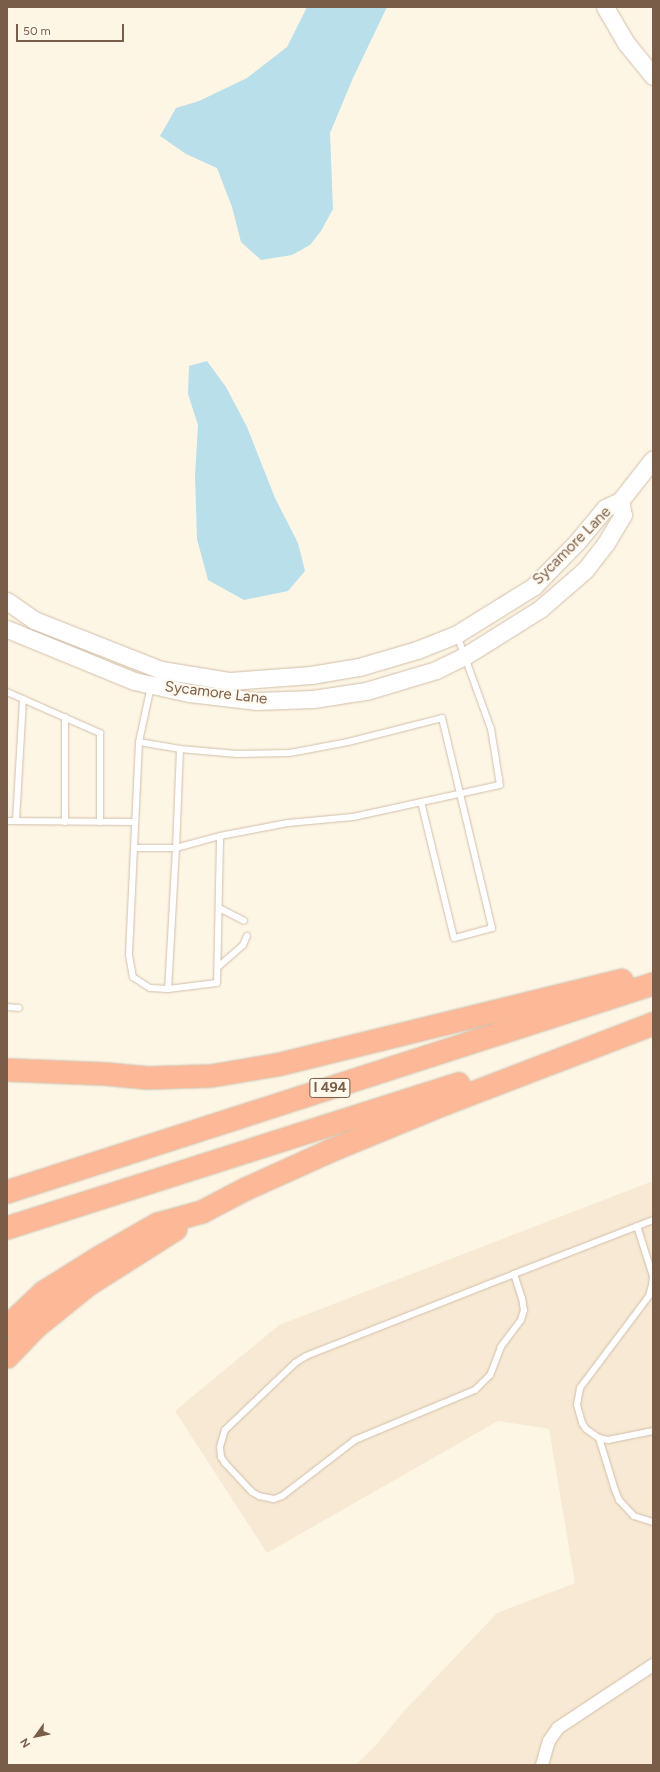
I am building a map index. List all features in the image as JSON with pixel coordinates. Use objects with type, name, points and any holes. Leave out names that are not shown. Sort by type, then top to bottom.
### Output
[{"type":"highway","points":[[7,1070],[106,1074],[148,1078],[211,1076],[277,1065],[620,980],[653,977]]},
{"type":"highway","name":"I 494","points":[[7,1192],[653,984]]},
{"type":"highway","points":[[7,1357],[36,1327],[88,1286],[202,1212],[246,1189],[337,1148],[447,1103],[653,1023]]},
{"type":"highway","name":"I 494","points":[[7,1228],[653,1023]]},
{"type":"highway","points":[[7,1327],[44,1292],[100,1257],[158,1224],[202,1212]]},
{"type":"street","points":[[605,7],[626,43],[653,76]]},
{"type":"street","name":"Sycamore Lane","points":[[7,629],[134,681],[154,676],[230,681],[311,675],[366,664],[417,650],[457,634],[534,586],[577,542],[605,508],[620,502],[653,459]]},
{"type":"street","name":"Sycamore Lane","points":[[7,601],[12,606],[34,620],[189,693],[256,701],[313,699],[366,691],[436,670],[465,656],[540,609],[585,570],[606,543],[623,515],[620,502]]},
{"type":"street","points":[[542,1765],[549,1741],[558,1728],[653,1665]]},
{"type":"lane","points":[[134,848],[176,848],[220,836],[288,823],[353,817],[500,785],[491,729],[457,634]]},
{"type":"lane","points":[[154,676],[139,742],[129,955],[133,977],[150,988],[168,990],[217,983],[220,836]]},
{"type":"lane","points":[[7,692],[100,733],[100,822]]},
{"type":"lane","points":[[16,821],[23,699]]},
{"type":"lane","points":[[65,717],[65,822]]},
{"type":"lane","points":[[139,742],[180,749],[236,754],[290,753],[348,742],[442,718],[492,928],[454,938],[421,802]]},
{"type":"lane","points":[[168,990],[180,749]]},
{"type":"lane","points":[[7,821],[136,822]]},
{"type":"lane","points":[[218,908],[244,921]]},
{"type":"lane","points":[[218,967],[243,945],[247,936]]},
{"type":"lane","points":[[7,1007],[19,1008]]},
{"type":"lane","points":[[514,1274],[522,1298],[524,1310],[521,1320],[501,1347],[489,1376],[475,1390],[355,1440],[282,1496],[274,1499],[259,1496],[252,1492],[224,1463],[221,1457],[220,1447],[225,1430],[295,1363],[306,1356],[514,1274],[653,1220]]},
{"type":"lane","points":[[637,1226],[653,1276],[649,1296],[580,1388],[577,1405],[582,1423],[591,1434],[598,1438],[608,1440],[653,1431]]},
{"type":"lane","points":[[598,1438],[619,1500],[634,1516],[653,1522]]},
{"type":"shaded area","points":[[653,1181],[653,1765],[356,1765],[377,1744],[405,1710],[497,1613],[575,1583],[549,1429],[498,1421],[267,1553],[175,1411],[279,1325]]},
{"type":"water","points":[[307,7],[387,7],[353,78],[330,133],[333,209],[321,231],[310,245],[292,255],[261,260],[241,242],[232,207],[217,168],[186,154],[160,136],[176,108],[199,101],[247,78],[287,47]]},
{"type":"water","points":[[207,361],[226,387],[247,427],[275,498],[298,543],[305,571],[288,591],[244,600],[208,580],[197,539],[195,476],[198,425],[188,394],[189,366]]}]
